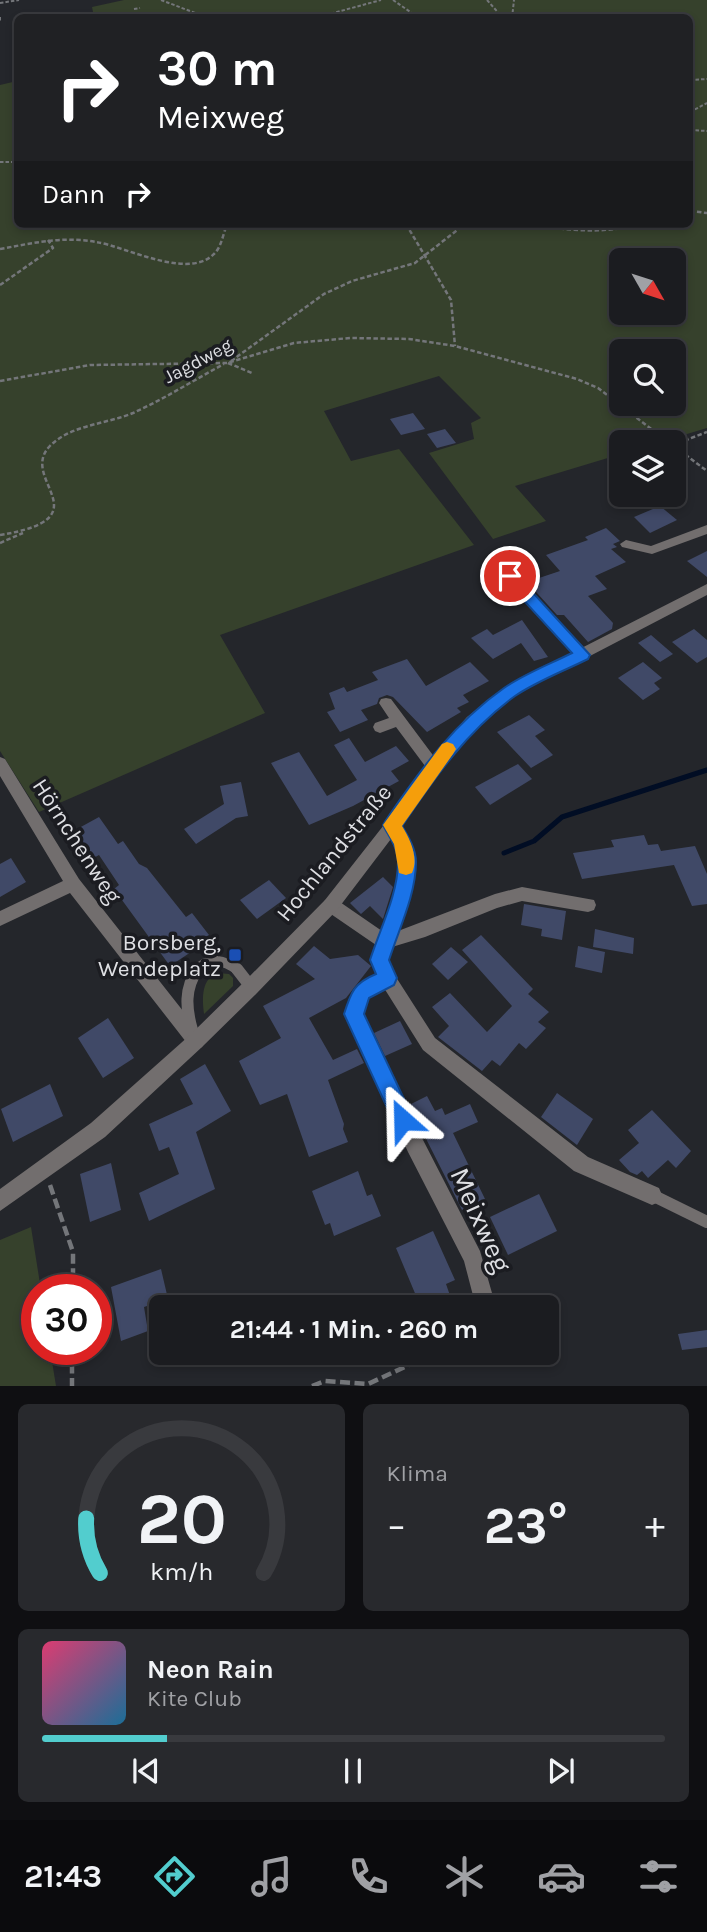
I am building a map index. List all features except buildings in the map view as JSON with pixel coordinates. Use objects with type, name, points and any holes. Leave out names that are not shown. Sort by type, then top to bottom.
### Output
[{"type":"street","points":[[626,544],[652,550],[707,529]]},
{"type":"street","points":[[510,576],[582,655]]},
{"type":"street","name":"Hochlandstraße","points":[[0,1200],[98,1130],[251,987],[331,905],[433,766],[472,721],[512,690],[707,589]]},
{"type":"street","points":[[386,703],[433,766]]},
{"type":"street","points":[[380,727],[398,720]]},
{"type":"street","name":"Hörnchenweg","points":[[0,763],[73,884],[196,1041]]},
{"type":"street","points":[[392,825],[402,842],[407,861],[399,900],[380,960],[387,978],[429,1044],[581,1164],[652,1195]]},
{"type":"street","points":[[0,919],[73,884]]},
{"type":"street","points":[[385,942],[419,932],[495,901],[522,894],[588,905]]},
{"type":"street","points":[[331,905],[385,942]]},
{"type":"street","name":"Meixweg","points":[[387,978],[367,986],[360,993],[354,1014],[415,1144],[474,1258],[483,1295]]},
{"type":"lane","points":[[196,1041],[187,1013],[187,997],[193,975],[205,964],[217,959],[231,964],[243,973],[251,987]]},
{"type":"lane","points":[[652,1195],[707,1222]]},
{"type":"path","points":[[0,3],[19,0]]},
{"type":"path","points":[[162,0],[198,14]]},
{"type":"path","points":[[330,14],[381,0]]},
{"type":"path","points":[[393,0],[413,14]]},
{"type":"path","points":[[487,0],[499,14]]},
{"type":"path","points":[[134,9],[140,8]]},
{"type":"path","points":[[0,249],[48,240],[99,242],[183,266],[208,259],[218,249],[226,228]]},
{"type":"path","points":[[408,228],[450,300],[456,346]]},
{"type":"path","name":"Jagdweg","points":[[31,530],[51,517],[55,507],[42,462],[46,450],[59,437],[133,413],[228,363],[324,293],[352,281],[415,263],[459,228]]},
{"type":"path","points":[[550,228],[621,228]]},
{"type":"path","points":[[0,285],[45,256],[52,248],[48,240]]},
{"type":"path","points":[[0,381],[90,365],[228,363],[293,343],[351,338],[409,339],[456,346],[577,379],[598,388],[653,430]]},
{"type":"path","points":[[228,363],[252,373]]},
{"type":"path","points":[[686,440],[707,432]]},
{"type":"path","points":[[686,455],[707,471]]},
{"type":"path","points":[[0,536],[31,530]]},
{"type":"path","points":[[0,543],[31,530]]},
{"type":"path","points":[[44,1170],[73,1252],[73,1274]]},
{"type":"path","points":[[72,1365],[72,1386]]},
{"type":"path","points":[[312,1386],[325,1381],[368,1384],[409,1365]]},
{"type":"green space","points":[[124,0],[707,0],[707,428],[686,434],[686,430],[609,430],[609,458],[515,486],[546,521],[493,539],[429,453],[474,439],[471,423],[481,418],[439,376],[324,411],[351,461],[399,449],[474,545],[220,635],[265,713],[39,812],[0,751],[0,85],[14,82],[14,228],[693,228],[693,14],[93,14],[92,7]]},
{"type":"green space","points":[[218,973],[229,974],[233,978],[233,986],[204,1014],[203,996],[206,984],[208,979]]},
{"type":"green space","points":[[31,1227],[38,1274],[21,1274],[21,1365],[53,1365],[56,1386],[0,1386],[0,1240]]},
{"type":"waterway","points":[[504,853],[534,841],[562,817],[707,770]]},
{"type":"slow traffic","points":[[406,867],[402,842],[392,825],[447,749]]},
{"type":"place","name":"Borsberg, Wendeplatz","points":[[235,955]]},
{"type":"route","points":[[403,1120],[354,1014],[358,995],[367,986],[387,978],[380,960],[399,900],[407,861],[402,842],[392,825],[433,766],[472,721],[512,690],[582,655],[510,576]]}]
